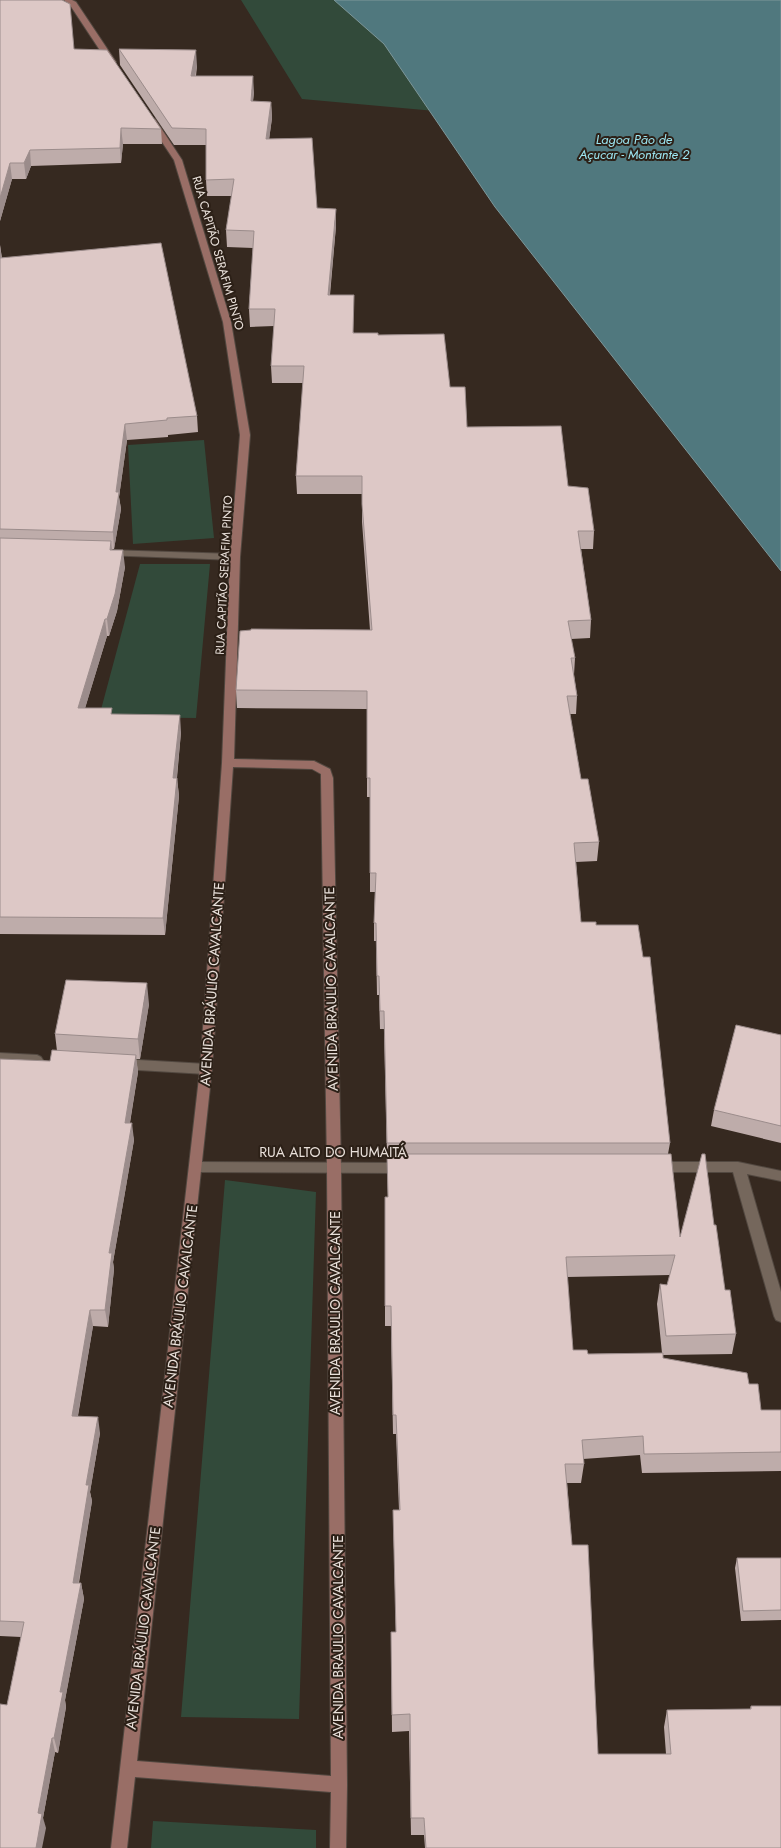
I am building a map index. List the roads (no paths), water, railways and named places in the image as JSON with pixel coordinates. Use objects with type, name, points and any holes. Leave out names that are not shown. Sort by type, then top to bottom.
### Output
[{"type":"street","points":[[68,0],[73,4],[117,69]]},
{"type":"street","name":"RUA CAPITÃO SERAFIM PINTO","points":[[148,114],[178,160],[227,322],[245,435],[235,556],[228,763]]},
{"type":"street","points":[[94,552],[235,556]]},
{"type":"street","name":"AVENIDA BRAULIO CAVALCANTE","points":[[228,763],[314,765],[326,772],[327,778],[334,1168],[339,1785],[338,1848]]},
{"type":"street","name":"AVENIDA BRÁULIO CAVALCANTE","points":[[119,1848],[206,1069],[228,763]]},
{"type":"street","points":[[0,1058],[48,1061]]},
{"type":"street","points":[[111,1064],[206,1069]]},
{"type":"street","name":"RUA ALTO DO HUMAITÁ","points":[[196,1167],[413,1168]]},
{"type":"street","points":[[643,1167],[738,1167],[781,1176]]},
{"type":"street","points":[[738,1167],[781,1316]]},
{"type":"street","points":[[127,1768],[339,1785]]},
{"type":"water","name":"Lagoa Pão de Açucar - Montante 2","points":[[334,0],[781,0],[781,571],[495,207],[384,44]]}]
